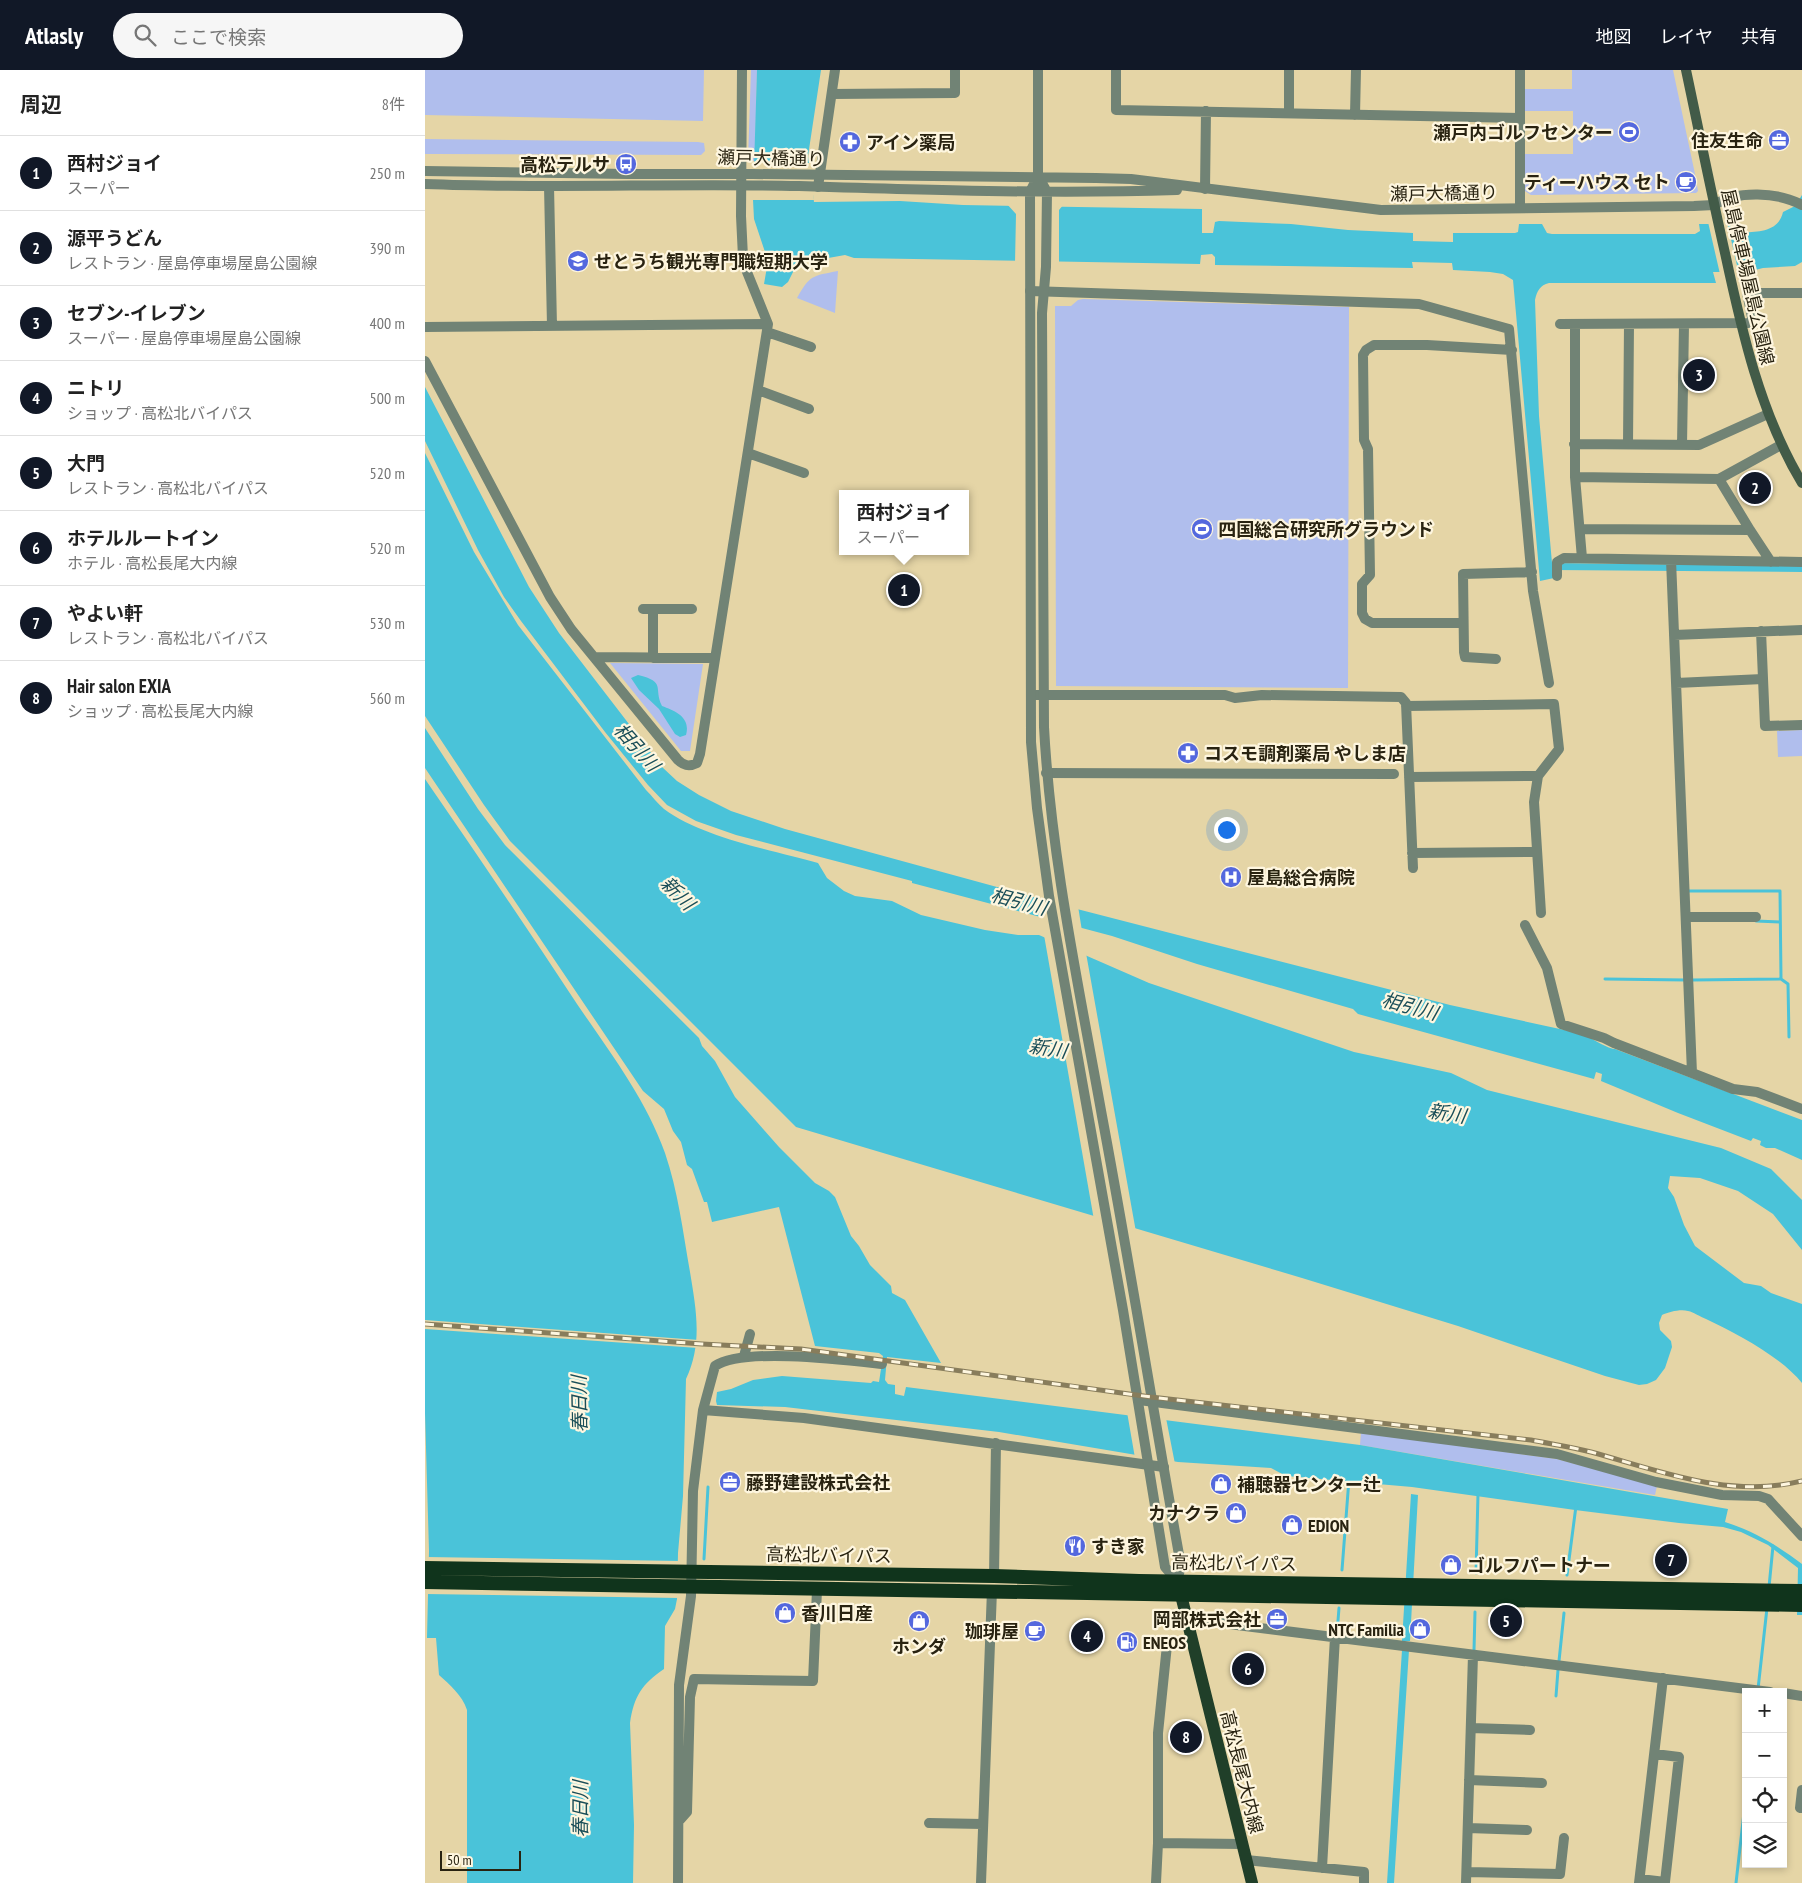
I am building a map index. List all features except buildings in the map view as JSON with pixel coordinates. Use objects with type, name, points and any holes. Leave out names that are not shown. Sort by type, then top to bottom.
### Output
[{"type":"highway","name":"高松北バイパス","points":[[425,1568],[994,1576],[1179,1588],[1802,1605]]},
{"type":"highway","points":[[780,1574],[780,1589]]},
{"type":"highway","name":"高松北バイパス","points":[[425,1582],[817,1590],[1179,1588],[1802,1591]]},
{"type":"main road","name":"屋島停車場屋島公園線","points":[[1686,70],[1729,274],[1755,376],[1781,445],[1802,483]]},
{"type":"main road","name":"高松長尾大内線","points":[[1179,1588],[1252,1883]]},
{"type":"street","points":[[425,361],[550,598],[571,629],[678,760],[683,765],[688,766],[697,763],[767,328],[743,257],[740,174],[742,70]]},
{"type":"street","points":[[815,187],[815,175],[832,94],[835,70]]},
{"type":"street","points":[[832,94],[955,94],[955,70]]},
{"type":"street","points":[[1038,70],[1038,176],[1030,192],[1029,291],[1031,742],[1034,775],[1049,896],[1139,1400],[1165,1567],[1179,1588]]},
{"type":"street","points":[[1116,70],[1116,110],[1520,118]]},
{"type":"street","points":[[1289,70],[1289,112]]},
{"type":"street","points":[[1355,115],[1356,70]]},
{"type":"street","points":[[1520,70],[1520,208]]},
{"type":"street","points":[[1205,189],[1207,111]]},
{"type":"street","name":"瀬戸大橋通り","points":[[425,171],[1038,176],[1131,179],[1381,210],[1694,206],[1714,205],[1723,199],[1733,196],[1769,195],[1785,197],[1799,203]]},
{"type":"street","points":[[1038,176],[1047,192],[1047,267],[1042,313],[1043,694],[1046,773],[1063,900],[1139,1313],[1152,1402],[1181,1566],[1179,1588]]},
{"type":"street","name":"瀬戸大橋通り","points":[[425,184],[753,186],[1030,192],[1205,189]]},
{"type":"street","points":[[549,186],[552,326]]},
{"type":"street","points":[[1029,291],[1419,304],[1509,329],[1533,591],[1549,683]]},
{"type":"street","points":[[1560,324],[1742,324],[1753,322],[1754,318],[1747,293],[1802,293]]},
{"type":"street","points":[[1575,324],[1574,444],[1582,558]]},
{"type":"street","points":[[1628,444],[1629,324]]},
{"type":"street","points":[[1682,444],[1684,324]]},
{"type":"street","points":[[425,328],[552,326],[767,328],[811,347]]},
{"type":"street","points":[[1463,623],[1372,623],[1365,619],[1362,613],[1362,584],[1370,574],[1368,449],[1364,440],[1363,355],[1366,350],[1374,345],[1427,345],[1512,350]]},
{"type":"street","points":[[758,390],[809,409]]},
{"type":"street","points":[[1574,444],[1699,444],[1768,414]]},
{"type":"street","points":[[1575,477],[1719,479],[1781,445]]},
{"type":"street","points":[[748,453],[804,473]]},
{"type":"street","points":[[1719,479],[1771,562]]},
{"type":"street","points":[[1580,529],[1750,530]]},
{"type":"street","points":[[1557,576],[1557,562],[1559,559],[1582,558],[1672,565],[1802,562]]},
{"type":"street","points":[[1672,565],[1692,1073]]},
{"type":"street","points":[[1496,659],[1465,657],[1463,574],[1532,572]]},
{"type":"street","points":[[653,658],[648,609],[693,609]]},
{"type":"street","points":[[1674,634],[1802,630]]},
{"type":"street","points":[[1761,632],[1765,726],[1802,725]]},
{"type":"street","points":[[594,657],[715,658]]},
{"type":"street","points":[[1676,683],[1763,679]]},
{"type":"street","points":[[1031,694],[1225,695],[1235,698],[1262,695],[1401,697],[1406,706],[1413,868]]},
{"type":"street","points":[[1406,706],[1554,704],[1559,749],[1538,776],[1534,802],[1541,912]]},
{"type":"street","points":[[1046,773],[1394,774]]},
{"type":"street","points":[[1409,777],[1538,776]]},
{"type":"street","points":[[1412,853],[1537,852]]},
{"type":"street","points":[[1687,917],[1735,912],[1756,917]]},
{"type":"street","points":[[1525,925],[1547,968],[1561,1024],[1604,1038],[1733,1089],[1757,1092],[1802,1109]]},
{"type":"street","points":[[744,1356],[750,1334]]},
{"type":"street","points":[[678,1883],[679,1685],[687,1572],[693,1491],[703,1410],[715,1366],[721,1362],[744,1356],[832,1359],[881,1364]]},
{"type":"street","points":[[1139,1400],[1557,1454],[1656,1482],[1722,1495],[1759,1496],[1768,1499],[1802,1536]]},
{"type":"street","points":[[703,1410],[804,1418],[1163,1465]]},
{"type":"street","points":[[994,1576],[996,1443]]},
{"type":"street","points":[[679,1821],[687,1812],[690,1697],[694,1679],[813,1681],[817,1590]]},
{"type":"street","points":[[981,1883],[992,1590]]},
{"type":"street","points":[[1187,1622],[1213,1622],[1742,1688]]},
{"type":"street","points":[[1322,1868],[1335,1637]]},
{"type":"street","points":[[1156,1883],[1158,1733],[1167,1645],[1191,1639]]},
{"type":"street","points":[[1466,1883],[1473,1655]]},
{"type":"street","points":[[1655,1754],[1679,1757],[1665,1882],[1640,1881],[1663,1678]]},
{"type":"street","points":[[1787,1694],[1802,1696]]},
{"type":"street","points":[[1471,1728],[1530,1730]]},
{"type":"street","points":[[1469,1780],[1542,1783]]},
{"type":"street","points":[[1802,1790],[1800,1808],[1802,1808]]},
{"type":"street","points":[[929,1822],[983,1824]]},
{"type":"street","points":[[1468,1828],[1527,1830]]},
{"type":"street","points":[[1467,1872],[1560,1878],[1564,1838]]},
{"type":"street","points":[[1158,1843],[1242,1844]]},
{"type":"street","points":[[1246,1860],[1364,1872],[1364,1883]]},
{"type":"street","points":[[678,1870],[682,1883]]},
{"type":"shaded area","points":[[425,70],[704,70],[703,121],[425,115]]},
{"type":"shaded area","points":[[751,70],[757,70],[755,161],[748,160]]},
{"type":"shaded area","name":"瀬戸内ゴルフセンター","points":[[1572,70],[1673,70],[1698,191],[1696,193],[1531,195],[1525,191],[1525,154],[1573,154],[1573,111],[1524,111],[1524,89],[1572,89]]},
{"type":"shaded area","points":[[425,139],[698,142],[704,143],[705,151],[701,155],[425,154]]},
{"type":"shaded area","points":[[838,271],[835,313],[797,298],[805,285],[813,278]]},
{"type":"shaded area","name":"四国総合研究所グラウンド","points":[[1078,300],[1349,307],[1348,688],[1056,686],[1055,306],[1071,306]]},
{"type":"shaded area","points":[[610,663],[703,664],[690,751],[681,751]]},
{"type":"shaded area","points":[[1802,730],[1802,756],[1778,757],[1777,731]]},
{"type":"shaded area","points":[[1361,1432],[1557,1459],[1657,1486],[1655,1495],[1360,1445]]},
{"type":"water","points":[[757,70],[821,70],[808,156],[814,202],[900,201],[963,205],[1202,209],[1202,233],[1213,233],[1215,222],[1219,221],[1413,233],[1413,241],[1453,242],[1453,233],[1515,233],[1518,232],[1519,224],[1542,224],[1547,233],[1552,234],[1695,234],[1700,231],[1699,224],[1730,224],[1732,232],[1755,232],[1775,225],[1783,212],[1795,206],[1802,195],[1802,262],[1795,266],[1763,268],[1747,272],[1713,272],[1716,283],[1549,283],[1539,289],[1535,300],[1539,416],[1552,563],[1802,566],[1802,572],[1553,570],[1554,578],[1540,581],[1513,280],[1503,274],[1453,270],[1452,263],[1412,262],[1413,268],[1215,265],[1215,257],[1212,254],[1201,255],[1200,264],[854,258],[845,255],[806,262],[794,270],[788,282],[782,287],[764,284],[768,261],[754,219],[753,200]]},
{"type":"water","name":"相引川","points":[[425,387],[529,587],[559,633],[662,767],[677,781],[699,795],[731,811],[785,829],[1077,909],[1450,1005],[1583,1034],[1608,1047],[1802,1120],[1802,1160],[1775,1148],[1766,1148],[1760,1145],[1761,1141],[1753,1138],[1751,1141],[1601,1081],[1602,1074],[1596,1072],[1594,1079],[1358,1014],[1353,1009],[1197,964],[1112,936],[736,835],[696,821],[667,805],[648,785],[605,732],[504,597],[478,550],[425,441]]},
{"type":"water","name":"新川","points":[[425,453],[474,552],[518,625],[646,790],[664,809],[698,828],[738,842],[818,863],[827,878],[844,891],[855,896],[892,901],[921,915],[985,930],[1018,935],[1039,935],[1149,983],[1354,1052],[1451,1073],[1487,1090],[1721,1148],[1771,1169],[1802,1200],[1802,1250],[1773,1214],[1738,1191],[1700,1178],[1670,1176],[1668,1188],[1674,1197],[1684,1225],[1695,1246],[1744,1283],[1761,1286],[1771,1293],[1802,1304],[1802,1383],[1793,1373],[1757,1346],[1695,1313],[1682,1310],[1662,1315],[1659,1323],[1660,1330],[1671,1341],[1672,1347],[1665,1368],[1656,1380],[1639,1385],[1605,1376],[1458,1326],[1302,1278],[796,1127],[510,841],[425,716]]},
{"type":"water","points":[[638,675],[653,680],[656,683],[662,706],[677,713],[684,719],[687,729],[686,735],[680,737],[675,734],[659,709],[639,690],[631,678]]},
{"type":"water","points":[[425,728],[478,809],[505,845],[699,1038],[702,1046],[715,1061],[735,1097],[779,1147],[815,1183],[835,1197],[851,1236],[870,1265],[891,1286],[892,1293],[905,1300],[941,1363],[887,1357],[885,1380],[888,1384],[895,1385],[895,1394],[904,1396],[906,1387],[1360,1445],[1728,1509],[1725,1522],[1765,1540],[1802,1564],[1802,1615],[1797,1615],[1798,1568],[1768,1545],[1741,1532],[1723,1527],[1575,1510],[1412,1487],[1286,1476],[1271,1468],[1178,1462],[999,1432],[785,1407],[717,1405],[717,1392],[731,1389],[753,1380],[782,1376],[879,1382],[883,1356],[879,1353],[815,1346],[779,1207],[712,1222],[707,1202],[704,1202],[692,1169],[687,1165],[681,1142],[673,1131],[664,1109],[643,1091],[425,768]]},
{"type":"water","name":"春日川","points":[[425,779],[614,1058],[637,1095],[648,1114],[665,1153],[680,1212],[697,1326],[695,1352],[686,1379],[683,1496],[678,1553],[677,1599],[675,1609],[665,1626],[664,1669],[650,1680],[640,1692],[634,1705],[630,1723],[634,1825],[633,1883],[467,1883],[467,1710],[459,1695],[439,1675],[436,1638],[427,1638],[429,1551],[425,1413]]},
{"type":"water","points":[[1411,1494],[1418,1495],[1410,1641],[1402,1641]]},
{"type":"water","points":[[1402,1650],[1409,1650],[1394,1883],[1387,1883]]},
{"type":"pier","points":[[753,162],[810,163],[814,200],[752,200]]},
{"type":"pier","points":[[1006,203],[1064,204],[1059,210],[1059,263],[1015,263],[1016,214]]},
{"type":"pier","points":[[1708,222],[1727,222],[1739,274],[1720,274]]},
{"type":"pier","points":[[1036,894],[1078,906],[1082,931],[1041,920]]},
{"type":"pier","points":[[1044,935],[1086,953],[1136,1232],[1094,1220]]},
{"type":"pier","points":[[425,1320],[699,1340],[698,1348],[425,1329]]},
{"type":"pier","points":[[1127,1412],[1166,1418],[1175,1464],[1135,1458]]},
{"type":"pier","points":[[426,1557],[680,1561],[679,1598],[426,1594]]},
{"type":"waterway","points":[[1689,891],[1780,891],[1781,979]]},
{"type":"waterway","points":[[1756,921],[1780,922]]},
{"type":"waterway","points":[[1605,979],[1687,980]]},
{"type":"waterway","points":[[1692,980],[1781,979],[1788,984],[1789,1037]]},
{"type":"waterway","points":[[1342,1570],[1349,1479]]},
{"type":"waterway","points":[[704,1559],[708,1487]]},
{"type":"waterway","points":[[1476,1573],[1478,1494]]},
{"type":"waterway","points":[[1567,1575],[1576,1506]]},
{"type":"waterway","points":[[1769,1587],[1773,1546]]},
{"type":"waterway","points":[[1337,1633],[1339,1608]]},
{"type":"waterway","points":[[1758,1688],[1767,1608]]},
{"type":"waterway","points":[[1474,1650],[1475,1612]]},
{"type":"waterway","points":[[1559,1661],[1564,1613]]},
{"type":"waterway","points":[[1556,1696],[1558,1670]]},
{"type":"waterway","points":[[1736,1883],[1743,1823]]},
{"type":"railway","points":[[425,1324],[702,1344],[801,1349],[1151,1397],[1531,1440],[1583,1450],[1669,1474],[1722,1485],[1748,1487],[1775,1486],[1802,1481]]},
{"type":"place","name":"瀬戸内ゴルフセンター","points":[[1629,132]]},
{"type":"place","name":"住友生命","points":[[1779,140]]},
{"type":"place","name":"アイン薬局","points":[[850,142]]},
{"type":"place","name":"高松テルサ","points":[[626,164]]},
{"type":"place","name":"ティーハウス セト","points":[[1686,182]]},
{"type":"place","name":"せとうち観光専門職短期大学","points":[[578,261]]},
{"type":"place","name":"セブン-イレブン","points":[[1699,375]]},
{"type":"place","name":"源平うどん","points":[[1755,488]]},
{"type":"place","name":"四国総合研究所グラウンド","points":[[1202,529]]},
{"type":"place","name":"西村ジョイ","points":[[904,590]]},
{"type":"place","name":"コスモ調剤薬局 やしま店","points":[[1188,753]]},
{"type":"place","name":"屋島総合病院","points":[[1231,877]]},
{"type":"place","name":"藤野建設株式会社","points":[[730,1482]]},
{"type":"place","name":"補聴器センター辻","points":[[1221,1484]]},
{"type":"place","name":"カナクラ","points":[[1236,1513]]},
{"type":"place","name":"EDION","points":[[1292,1525]]},
{"type":"place","name":"すき家","points":[[1075,1546]]},
{"type":"place","name":"やよい軒","points":[[1671,1560]]},
{"type":"place","name":"ゴルフパートナー","points":[[1451,1565]]},
{"type":"place","name":"香川日産","points":[[785,1613]]},
{"type":"place","name":"岡部株式会社","points":[[1277,1619]]},
{"type":"place","name":"ホンダ","points":[[919,1621]]},
{"type":"place","name":"大門","points":[[1506,1621]]},
{"type":"place","name":"NTC Familia","points":[[1420,1629]]},
{"type":"place","name":"珈琲屋","points":[[1035,1631]]},
{"type":"place","name":"ニトリ","points":[[1087,1636]]},
{"type":"place","name":"ENEOS","points":[[1127,1642]]},
{"type":"place","name":"ホテルルートイン","points":[[1248,1669]]},
{"type":"place","name":"Hair salon EXIA","points":[[1186,1737]]}]
